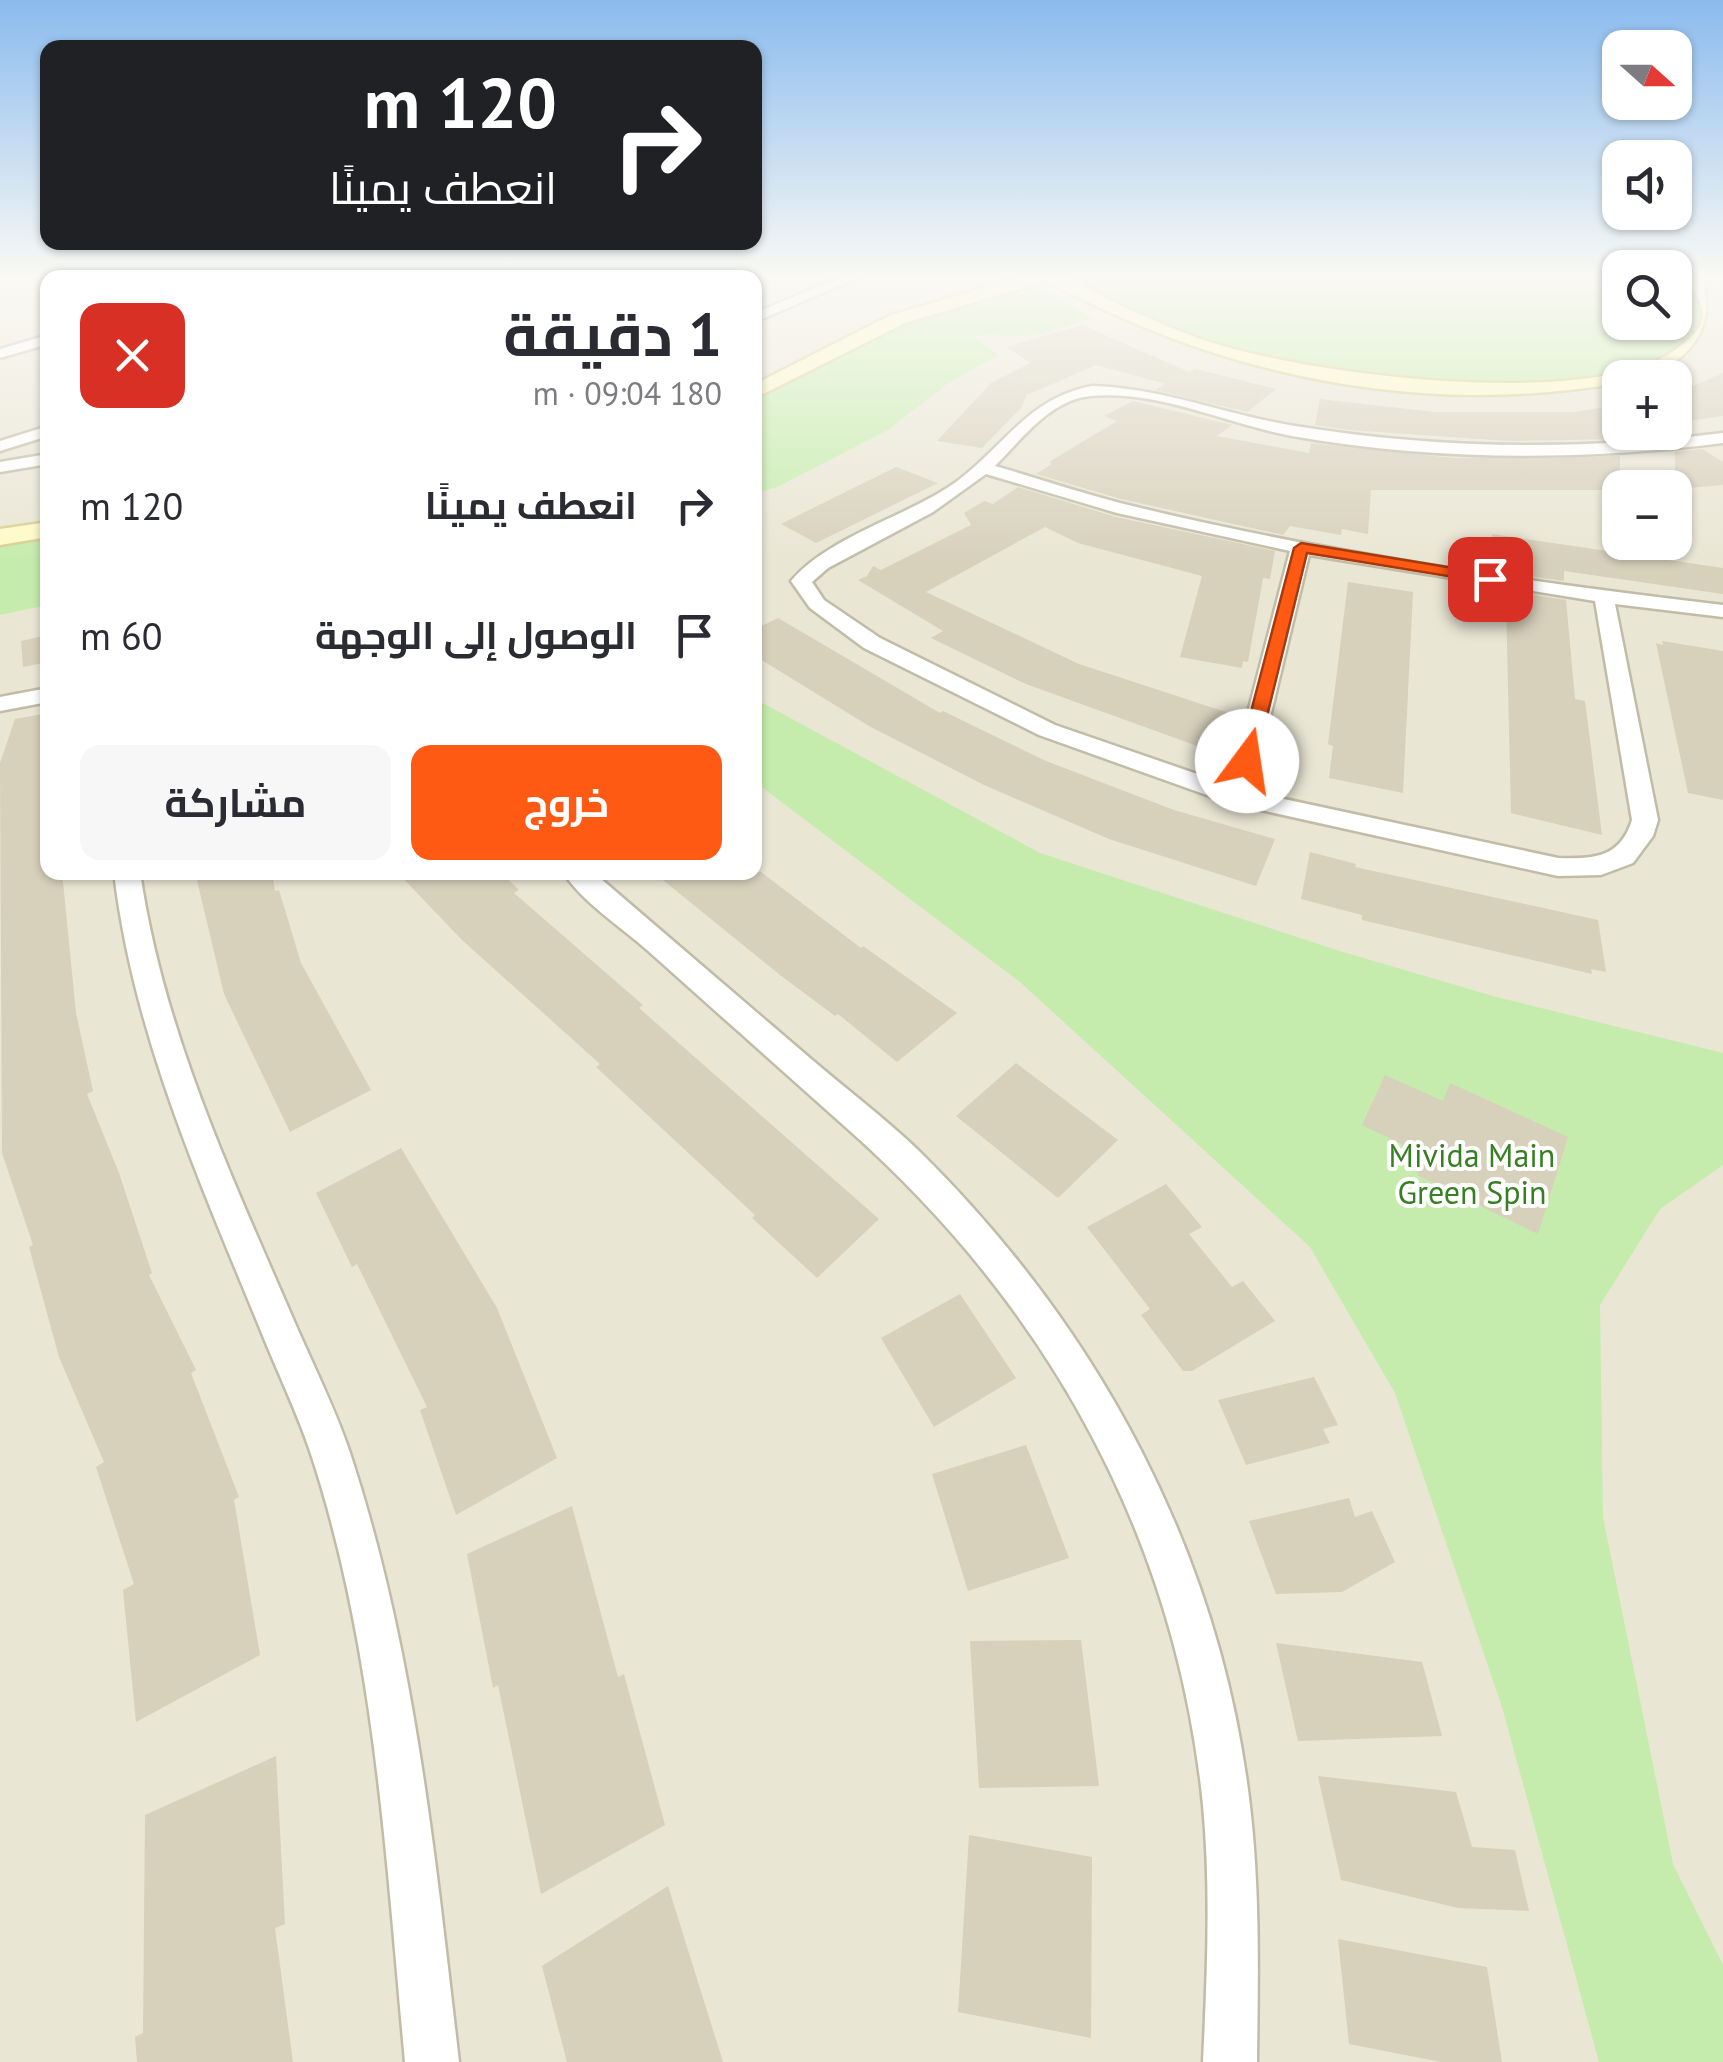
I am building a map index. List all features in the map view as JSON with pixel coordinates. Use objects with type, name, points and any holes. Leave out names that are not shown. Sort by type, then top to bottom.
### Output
[{"type":"street","points":[[762,384],[790,370]]},
{"type":"street","points":[[1264,370],[1381,390],[1468,396],[1602,388]]},
{"type":"street","points":[[1305,370],[1374,382],[1490,388],[1610,378],[1633,370]]},
{"type":"street","points":[[1604,598],[1645,820],[1640,842],[1618,861],[1593,869],[1558,867],[1238,797],[1046,730],[872,643],[817,604],[801,581],[820,564],[910,518],[984,468],[1039,414],[1069,395],[1094,391],[1161,401],[1289,430],[1456,450],[1571,453],[1657,448],[1723,438]]},
{"type":"street","points":[[0,446],[40,434]]},
{"type":"street","points":[[0,467],[40,460]]},
{"type":"street","points":[[984,468],[1120,508],[1301,548],[1604,598],[1723,612]]},
{"type":"street","points":[[0,523],[40,516]]},
{"type":"street","points":[[0,537],[40,530]]},
{"type":"street","points":[[1238,797],[1301,548]]},
{"type":"street","points":[[0,704],[40,696]]},
{"type":"street","points":[[128,880],[136,941],[182,1098],[329,1449],[356,1540],[400,1759],[432,2062]]},
{"type":"street","points":[[585,880],[907,1161],[947,1201],[1026,1294],[1099,1399],[1158,1521],[1203,1668],[1229,1830],[1234,1919],[1230,2062]]},
{"type":"shaded area","points":[[0,370],[40,370],[40,880],[762,880],[762,370],[1602,370],[1602,450],[1692,450],[1692,370],[1723,370],[1723,2062],[0,2062]]},
{"type":"green space","points":[[812,370],[971,370],[888,430],[762,491],[762,395]]},
{"type":"green space","points":[[1328,370],[1602,370],[1592,376],[1516,384],[1433,383]]},
{"type":"green space","points":[[40,535],[40,606],[0,615],[0,542]]},
{"type":"green space","name":"Mivida Main Green Spin","points":[[762,703],[1040,853],[1343,952],[1493,996],[1723,1053],[1723,1165],[1660,1209],[1600,1305],[1603,1517],[1673,1864],[1723,1965],[1723,2062],[1599,2062],[1502,1707],[1395,1393],[1310,1247],[1020,982],[762,787]]},
{"type":"building","points":[[1017,370],[1084,370],[1027,395],[1021,408],[982,448],[937,441],[991,383]]},
{"type":"building","points":[[1115,370],[1201,370],[1276,389],[1247,412],[1155,390],[1166,384]]},
{"type":"building","points":[[1723,373],[1723,416],[1692,421],[1692,387]]},
{"type":"building","points":[[1320,399],[1435,412],[1573,412],[1602,408],[1602,439],[1509,441],[1315,425]]},
{"type":"building","points":[[1133,401],[1232,425],[1217,436],[1309,453],[1311,443],[1453,458],[1620,456],[1620,470],[1602,470],[1602,490],[1371,490],[1368,534],[1342,529],[1341,535],[1290,526],[1283,535],[1121,499],[1036,474],[1117,421],[1104,416]]},
{"type":"building","points":[[1702,449],[1723,462],[1723,485],[1692,488],[1692,470],[1675,470],[1675,452]]},
{"type":"building","points":[[896,467],[938,483],[816,543],[781,524]]},
{"type":"building","points":[[1018,487],[1116,517],[1275,551],[1270,579],[1263,578],[1248,662],[1243,661],[1242,668],[1180,657],[1202,576],[1078,543],[1045,527],[926,592],[1079,664],[1235,715],[1211,751],[1026,684],[931,638],[943,631],[858,580],[867,576],[873,566],[881,570],[971,525],[964,513],[984,501],[993,504]]},
{"type":"building","points":[[1492,534],[1602,550],[1602,560],[1669,560],[1723,568],[1723,594],[1564,571],[1564,581],[1491,571]]},
{"type":"building","points":[[1348,582],[1413,592],[1403,793],[1329,778],[1333,746],[1328,744]]},
{"type":"building","points":[[1491,588],[1566,600],[1575,699],[1585,701],[1602,835],[1511,813],[1506,603],[1490,600]]},
{"type":"building","points":[[778,618],[940,713],[943,711],[1046,761],[1174,810],[1275,839],[1256,886],[1109,839],[984,785],[869,726],[762,660],[762,626]]},
{"type":"building","points":[[40,637],[40,664],[23,667],[21,641]]},
{"type":"building","points":[[1662,641],[1723,651],[1723,800],[1688,793],[1656,643],[1663,645]]},
{"type":"building","points":[[40,714],[40,880],[63,880],[76,1013],[93,1091],[87,1094],[119,1173],[152,1273],[149,1275],[196,1370],[191,1373],[239,1497],[234,1500],[260,1655],[136,1722],[123,1590],[134,1584],[96,1467],[104,1462],[59,1357],[29,1247],[33,1245],[2,1153],[0,763],[15,719]]},
{"type":"building","points":[[1310,852],[1356,864],[1355,867],[1598,920],[1606,972],[1591,969],[1592,974],[1362,920],[1362,915],[1301,899]]},
{"type":"building","points":[[762,873],[861,948],[957,1013],[897,1062],[838,1014],[835,1016],[663,880],[762,880]]},
{"type":"building","points":[[197,880],[273,880],[301,963],[371,1090],[290,1132],[224,994]]},
{"type":"building","points":[[405,880],[508,880],[519,890],[514,893],[643,1005],[639,1008],[879,1219],[817,1278],[596,1067],[600,1064],[462,940]]},
{"type":"building","points":[[1016,1063],[1118,1140],[1058,1198],[956,1116]]},
{"type":"building","points":[[1385,1075],[1443,1101],[1450,1083],[1568,1137],[1538,1234],[1417,1175],[1424,1155],[1362,1125]]},
{"type":"building","points":[[401,1148],[497,1308],[557,1458],[456,1515],[420,1410],[427,1407],[357,1264],[352,1267],[316,1193]]},
{"type":"building","points":[[1166,1184],[1202,1227],[1189,1234],[1232,1287],[1243,1281],[1275,1321],[1192,1371],[1183,1371],[1141,1315],[1150,1309],[1087,1227]]},
{"type":"building","points":[[960,1294],[1016,1378],[934,1427],[881,1338]]},
{"type":"building","points":[[1314,1377],[1338,1425],[1323,1429],[1330,1443],[1246,1465],[1218,1400]]},
{"type":"building","points":[[1026,1445],[1069,1558],[968,1591],[932,1474]]},
{"type":"building","points":[[1349,1498],[1355,1517],[1372,1511],[1395,1562],[1342,1592],[1276,1594],[1249,1521]]},
{"type":"building","points":[[572,1506],[618,1677],[624,1674],[665,1825],[541,1894],[498,1685],[493,1688],[467,1554]]},
{"type":"building","points":[[1081,1640],[1099,1786],[979,1788],[970,1641]]},
{"type":"building","points":[[1276,1643],[1422,1662],[1442,1736],[1298,1741]]},
{"type":"building","points":[[276,1756],[285,1924],[275,1928],[293,2062],[137,2062],[135,2037],[143,2033],[145,1815]]},
{"type":"building","points":[[1318,1776],[1456,1792],[1472,1847],[1515,1850],[1529,1911],[1458,1908],[1341,1880]]},
{"type":"building","points":[[969,1835],[1092,1857],[1091,2038],[958,2012]]},
{"type":"building","points":[[668,1886],[723,2062],[567,2062],[542,1966]]},
{"type":"building","points":[[1338,1939],[1487,1967],[1502,2062],[1441,2062],[1349,2044]]},
{"type":"route","points":[[1247,761],[1301,548],[1490,579]]}]
